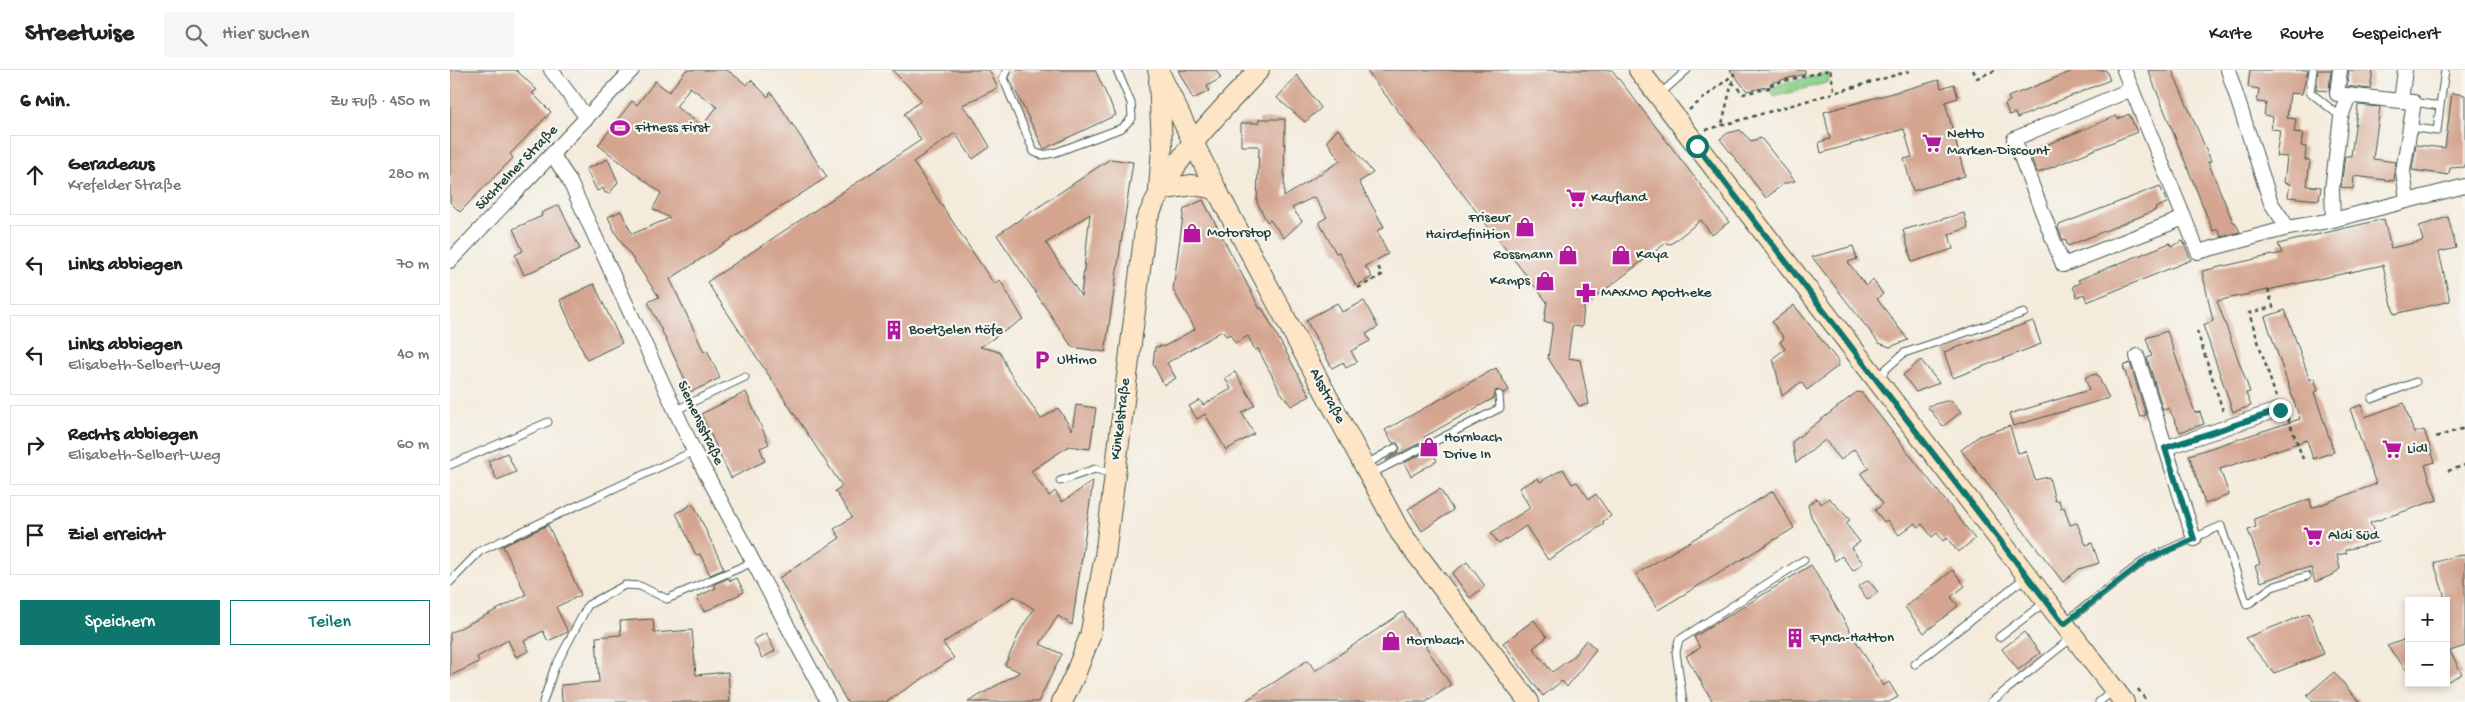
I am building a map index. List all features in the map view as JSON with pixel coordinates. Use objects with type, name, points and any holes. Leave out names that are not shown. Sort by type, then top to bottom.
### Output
[{"type":"street","points":[[551,70],[587,118]]},
{"type":"street","name":"Süchtelner Straße","points":[[450,261],[632,70]]},
{"type":"street","points":[[1158,70],[1162,146],[1159,190],[1192,185],[1216,189]]},
{"type":"street","name":"Alsstraße","points":[[1158,70],[1216,189],[1400,532],[1529,702]]},
{"type":"street","name":"Künkelstraße","points":[[1062,702],[1076,675],[1090,636],[1105,556],[1146,221],[1159,190],[1192,142],[1259,70]]},
{"type":"street","points":[[1639,70],[2120,696]]},
{"type":"street","points":[[2124,70],[2198,252],[2288,228],[2333,220],[2465,186]]},
{"type":"street","points":[[2228,70],[2271,204],[2288,228]]},
{"type":"street","points":[[2340,70],[2337,94],[2407,102]]},
{"type":"street","points":[[2405,70],[2410,127],[2403,171],[2407,200]]},
{"type":"street","points":[[2132,89],[2014,139],[2062,265],[2184,218]]},
{"type":"street","points":[[2333,220],[2332,188],[2341,117],[2349,95]]},
{"type":"street","name":"Siemensstraße","points":[[552,154],[569,180],[694,451],[828,702]]},
{"type":"street","points":[[2137,356],[2194,539]]},
{"type":"street","points":[[2165,448],[2280,410]]},
{"type":"lane","points":[[1006,70],[1003,78],[1034,152],[1042,155],[1054,153],[1122,128],[1132,118],[1132,103],[1117,70]]},
{"type":"lane","points":[[1659,96],[1687,70]]},
{"type":"lane","points":[[2313,70],[2310,92],[2341,117]]},
{"type":"lane","points":[[2410,127],[2437,131],[2445,70]]},
{"type":"lane","points":[[2407,102],[2440,106]]},
{"type":"lane","points":[[1877,381],[1886,369],[1904,353],[2024,313]]},
{"type":"lane","points":[[676,410],[745,377]]},
{"type":"lane","points":[[2372,399],[2416,382]]},
{"type":"lane","points":[[1366,470],[1500,408],[1499,395]]},
{"type":"lane","points":[[450,464],[548,422]]},
{"type":"lane","points":[[1366,470],[1395,448]]},
{"type":"lane","points":[[450,582],[480,551],[694,451]]},
{"type":"lane","points":[[1060,481],[1095,469],[1114,474]]},
{"type":"lane","points":[[1991,702],[2146,560],[2221,526],[2247,605],[2272,587],[2307,576]]},
{"type":"lane","points":[[1684,702],[1676,652],[1679,640],[1804,560]]},
{"type":"lane","points":[[543,702],[554,669],[588,606],[625,585],[640,586],[667,599],[753,562]]},
{"type":"lane","points":[[1915,664],[2027,576]]},
{"type":"lane","points":[[1999,637],[2046,601]]},
{"type":"lane","points":[[2099,702],[2120,696]]},
{"type":"path","points":[[1811,70],[1812,74]]},
{"type":"path","points":[[1732,82],[1743,94],[1830,70],[1835,93]]},
{"type":"path","points":[[1722,124],[1734,74],[1688,111],[1690,137],[1722,124],[1913,70]]},
{"type":"path","points":[[1973,70],[1977,78],[1996,70]]},
{"type":"path","points":[[1358,288],[1382,275],[1377,264]]},
{"type":"path","points":[[2268,289],[2272,307],[2249,312],[2280,410],[2286,413],[2302,459]]},
{"type":"path","points":[[2197,331],[2228,427]]},
{"type":"path","points":[[2436,437],[2465,428]]},
{"type":"path","points":[[2448,471],[2465,465]]},
{"type":"green space","points":[[1827,73],[1829,82],[1774,97],[1772,90],[1775,89],[1775,86]]},
{"type":"building","points":[[450,70],[516,70],[537,90],[532,93],[551,112],[510,154],[513,158],[460,212],[450,202]]},
{"type":"building","points":[[686,70],[727,70],[747,85],[751,80],[768,97],[771,92],[827,177],[670,279],[704,352],[707,350],[720,378],[691,392],[648,302],[659,297],[616,234],[608,217],[621,211],[632,234],[670,218],[653,209],[661,193],[598,145],[632,101],[637,105],[655,81],[669,92]],"holes":[[[690,87],[717,107],[702,126],[676,107]]]},
{"type":"building","points":[[892,70],[989,70],[998,88],[962,105],[974,119],[990,147],[973,159],[955,133],[913,162],[994,284],[1000,280],[1023,319],[980,347],[1000,352],[1008,370],[1041,419],[1058,408],[1072,430],[1076,405],[1096,408],[1090,449],[1069,446],[1031,471],[1049,496],[1055,491],[1062,502],[1093,481],[1072,625],[1058,616],[1040,644],[1062,654],[1038,702],[968,702],[1020,672],[1005,665],[1021,629],[1034,609],[1014,596],[943,643],[954,658],[886,702],[847,702],[779,578],[840,538],[834,529],[852,517],[835,491],[842,486],[707,282],[921,140],[904,114],[922,100]]},
{"type":"building","points":[[1019,70],[1095,70],[1116,115],[1044,149],[1009,78],[1011,73]]},
{"type":"building","points":[[1178,70],[1216,70],[1221,78],[1207,86],[1209,91],[1193,99]]},
{"type":"building","name":"Kaufland","points":[[1366,70],[1612,70],[1729,222],[1712,235],[1701,220],[1671,244],[1666,243],[1584,306],[1582,327],[1572,326],[1568,358],[1580,360],[1589,404],[1579,406],[1548,358],[1553,323],[1544,322],[1547,302]]},
{"type":"building","points":[[1730,70],[1805,70],[1805,74],[1770,83],[1771,86],[1747,91]]},
{"type":"building","points":[[2075,70],[2106,70],[2110,80],[2017,118],[2015,113],[2009,115],[2005,104],[2010,101],[2008,97]]},
{"type":"building","points":[[2148,70],[2172,70],[2209,156],[2211,161],[2208,162],[2233,222],[2235,222],[2240,232],[2221,237],[2218,229],[2213,231]]},
{"type":"building","points":[[2250,70],[2308,70],[2302,94],[2290,93],[2287,118],[2296,119],[2294,132],[2303,133],[2301,146],[2306,147],[2305,160],[2310,160],[2307,186],[2321,187],[2319,200],[2288,197],[2290,184],[2284,183],[2287,157],[2276,156],[2280,130],[2271,129],[2273,117],[2264,115],[2266,103],[2257,102],[2259,89],[2248,87]]},
{"type":"building","points":[[2318,70],[2331,70],[2329,91],[2316,90]]},
{"type":"building","points":[[2349,70],[2373,70],[2370,89],[2347,86]]},
{"type":"building","points":[[1297,75],[1321,108],[1305,122],[1277,98]]},
{"type":"building","name":"Netto Marken-Discount","points":[[1939,80],[1941,88],[1954,84],[1958,98],[1945,102],[1965,176],[1913,191],[1904,159],[1912,157],[1904,129],[1821,153],[1819,142],[1830,139],[1824,112]]},
{"type":"building","points":[[2452,93],[2465,95],[2465,167],[2450,168],[2449,175],[2412,170],[2416,145],[2445,148]]},
{"type":"building","points":[[2358,105],[2380,107],[2373,159],[2396,162],[2394,181],[2354,176],[2353,189],[2341,187],[2345,156],[2351,156]]},
{"type":"building","points":[[2129,114],[2137,132],[2038,173],[2036,171],[2029,152],[2116,116],[2118,119]]},
{"type":"building","points":[[1259,119],[1285,119],[1284,197],[1340,161],[1327,141],[1338,129],[1373,173],[1359,182],[1384,227],[1377,231],[1388,254],[1365,266],[1372,277],[1356,286],[1339,252],[1336,253],[1319,222],[1327,217],[1314,197],[1292,208],[1302,221],[1284,238],[1270,220],[1267,222],[1257,202],[1259,146],[1241,146],[1241,123],[1259,123]]},
{"type":"building","points":[[1740,130],[1751,141],[1761,138],[1795,181],[1783,184],[1766,198],[1720,139],[1728,133]]},
{"type":"building","points":[[608,159],[618,182],[610,193],[605,193],[603,188],[597,191],[586,169]]},
{"type":"building","points":[[1110,159],[1133,162],[1105,352],[1072,347],[997,235]],"holes":[[[1090,214],[1081,296],[1046,243]]]},
{"type":"building","points":[[2160,186],[2167,203],[2155,208],[2156,210],[2068,246],[2065,239],[2063,240],[2058,228],[2059,225]]},
{"type":"building","points":[[1203,200],[1260,309],[1262,308],[1310,396],[1291,406],[1280,391],[1258,349],[1255,350],[1248,336],[1235,343],[1230,334],[1226,336],[1222,331],[1167,363],[1176,378],[1164,385],[1153,364],[1155,347],[1165,346],[1195,329],[1173,290],[1184,209]]},
{"type":"building","points":[[559,205],[580,249],[524,275],[515,255],[523,251],[513,229],[542,216],[541,213]]},
{"type":"building","points":[[1964,213],[1968,228],[1949,234],[1953,249],[1912,262],[1903,230]]},
{"type":"building","points":[[2448,217],[2456,248],[2439,252],[2450,301],[2394,314],[2383,265],[2217,301],[2250,392],[2246,393],[2251,406],[2233,412],[2203,325],[2213,321],[2202,271],[2282,253],[2278,244],[2384,219],[2391,248],[2423,241],[2419,226]]},
{"type":"building","points":[[2183,241],[2191,260],[2087,302],[2084,294],[2077,297],[2073,286],[2080,283],[2078,280],[2170,243],[2171,246]]},
{"type":"building","points":[[1853,246],[1857,259],[1848,262],[1866,286],[1873,280],[1883,294],[1877,299],[1908,340],[1890,347],[1879,343],[1812,257]]},
{"type":"building","points":[[594,284],[622,343],[587,360],[560,300]]},
{"type":"building","points":[[1364,301],[1378,327],[1366,334],[1370,341],[1351,351],[1357,362],[1346,368],[1343,362],[1332,368],[1306,320],[1337,303],[1342,312]]},
{"type":"building","points":[[1794,305],[1838,361],[1838,366],[1807,390],[1801,382],[1782,396],[1773,358],[1785,349],[1780,342],[1784,338],[1772,322]]},
{"type":"building","points":[[2285,310],[2310,380],[2314,378],[2318,391],[2314,392],[2334,452],[2313,459],[2307,440],[2220,469],[2229,495],[2205,504],[2189,455],[2300,419],[2265,317]]},
{"type":"building","points":[[2033,321],[2041,344],[1953,378],[1944,352]]},
{"type":"building","points":[[2167,331],[2195,413],[2200,412],[2204,424],[2180,432],[2169,408],[2163,410],[2147,358],[2152,356],[2146,338]]},
{"type":"building","points":[[1921,360],[1939,383],[1916,392],[1903,375]]},
{"type":"building","points":[[2130,363],[2146,415],[2140,417],[2123,366]]},
{"type":"building","points":[[1496,368],[1509,390],[1504,393],[1496,390],[1494,398],[1424,437],[1426,440],[1386,460],[1398,452],[1400,448],[1397,443],[1393,443],[1385,430]]},
{"type":"building","points":[[1235,372],[1255,405],[1242,413],[1254,434],[1226,450],[1205,414],[1197,419],[1189,406],[1200,400],[1203,405],[1231,389],[1225,378]]},
{"type":"building","points":[[2097,374],[2109,398],[2013,426],[2009,414],[2089,390],[2085,377]]},
{"type":"building","points":[[746,392],[769,444],[760,448],[765,461],[731,478],[701,414]]},
{"type":"building","points":[[1857,392],[1862,393],[1975,539],[1958,552],[1947,538],[1943,541],[1937,533],[1932,537],[1922,524],[1919,527],[1915,523],[1899,535],[1887,520],[1884,522],[1875,510],[1883,504],[1861,474],[1869,468],[1854,449],[1841,460],[1825,440],[1796,463],[1792,442]]},
{"type":"building","points":[[1951,400],[1961,412],[1943,426],[1927,406]]},
{"type":"building","points":[[2404,403],[2414,433],[2424,430],[2435,462],[2425,465],[2437,500],[2370,523],[2379,542],[2345,550],[2347,553],[2337,555],[2340,569],[2332,575],[2315,582],[2311,568],[2295,570],[2261,582],[2255,566],[2260,564],[2248,530],[2256,527],[2254,519],[2310,499],[2312,508],[2376,484],[2350,409],[2361,405],[2365,417]]},
{"type":"building","points":[[2010,426],[2018,453],[2026,451],[2035,480],[2049,477],[2055,501],[2059,500],[2061,508],[2064,507],[2070,525],[2077,523],[2086,545],[2092,543],[2099,563],[2079,569],[2063,582],[1961,450],[1979,436]]},
{"type":"building","points":[[1431,449],[1437,461],[1411,476],[1404,463]]},
{"type":"building","points":[[507,453],[516,472],[497,480],[488,461]]},
{"type":"building","points":[[1563,469],[1572,484],[1577,482],[1589,499],[1596,494],[1611,516],[1603,521],[1604,524],[1548,560],[1526,526],[1499,544],[1491,533],[1530,508],[1519,488],[1538,478],[1540,482]]},
{"type":"building","points":[[1440,489],[1453,510],[1422,531],[1408,509]]},
{"type":"building","points":[[1773,491],[1794,528],[1658,610],[1636,574]]},
{"type":"building","points":[[1817,498],[1821,504],[1829,498],[1850,520],[1846,524],[1860,542],[1851,548],[1863,563],[1853,571],[1842,556],[1835,561],[1811,516],[1808,505]]},
{"type":"building","points":[[691,503],[696,509],[724,569],[710,575],[700,554],[696,555],[676,513],[688,507]]},
{"type":"building","points":[[548,525],[581,595],[556,607],[568,632],[548,641],[543,631],[524,641],[529,651],[516,657],[508,640],[477,657],[479,662],[450,676],[450,633],[526,595],[503,546]]},
{"type":"building","points":[[2465,555],[2465,646],[2450,651],[2450,597],[2445,597],[2434,563],[2455,556]]},
{"type":"building","points":[[1467,562],[1485,586],[1470,598],[1452,573]]},
{"type":"building","name":"Fynch-Hatton","points":[[1811,565],[1883,686],[1889,682],[1898,697],[1889,702],[1713,702],[1686,656],[1700,648],[1694,637]]},
{"type":"building","points":[[1953,570],[1965,586],[1951,597],[1958,606],[1924,633],[1905,607]]},
{"type":"building","points":[[729,578],[730,581],[737,578],[744,592],[704,612],[697,597],[716,588],[714,584]]},
{"type":"building","points":[[1868,580],[1878,592],[1868,600],[1858,587]]},
{"type":"building","name":"Hornbach","points":[[1403,612],[1451,685],[1426,702],[1244,702],[1308,660],[1315,671]]},
{"type":"building","points":[[2309,613],[2324,654],[2274,673],[2245,638]]},
{"type":"building","points":[[653,619],[654,633],[692,630],[696,675],[728,672],[730,702],[562,702],[561,685],[599,682],[596,637],[621,635],[620,621]]},
{"type":"building","points":[[1534,620],[1547,637],[1533,648],[1552,672],[1572,658],[1586,640],[1596,649],[1567,687],[1562,681],[1543,696],[1503,643]]},
{"type":"building","points":[[2024,632],[2040,653],[2018,670],[2002,649]]},
{"type":"building","points":[[766,633],[775,651],[762,658],[753,640]]},
{"type":"building","points":[[2405,639],[2405,668],[2387,646]]},
{"type":"building","points":[[2450,651],[2462,674],[2450,680]]},
{"type":"building","points":[[2334,672],[2360,702],[2313,702],[2307,695]]},
{"type":"place","name":"Fitness First","points":[[620,128]]},
{"type":"place","name":"Netto Marken-Discount","points":[[1932,143]]},
{"type":"place","name":"Kaufland","points":[[1576,198]]},
{"type":"place","name":"Friseur Hairdefinition","points":[[1525,227]]},
{"type":"place","name":"Motorstop","points":[[1192,233]]},
{"type":"place","name":"Rossmann","points":[[1568,255]]},
{"type":"place","name":"Kaya","points":[[1621,255]]},
{"type":"place","name":"Kamps","points":[[1545,281]]},
{"type":"place","name":"MAXMO Apotheke","points":[[1586,293]]},
{"type":"place","name":"Boetzelen Höfe","points":[[894,330]]},
{"type":"place","name":"Ultimo","points":[[1042,360]]},
{"type":"place","name":"Hornbach Drive In","points":[[1429,447]]},
{"type":"place","name":"Lidl","points":[[2392,449]]},
{"type":"place","name":"Aldi Süd","points":[[2313,536]]},
{"type":"place","name":"Fynch-Hatton","points":[[1795,638]]},
{"type":"place","name":"Hornbach","points":[[1391,641]]},
{"type":"route","points":[[1697,146],[2064,624],[2146,560],[2194,539],[2165,448],[2280,410]]}]
